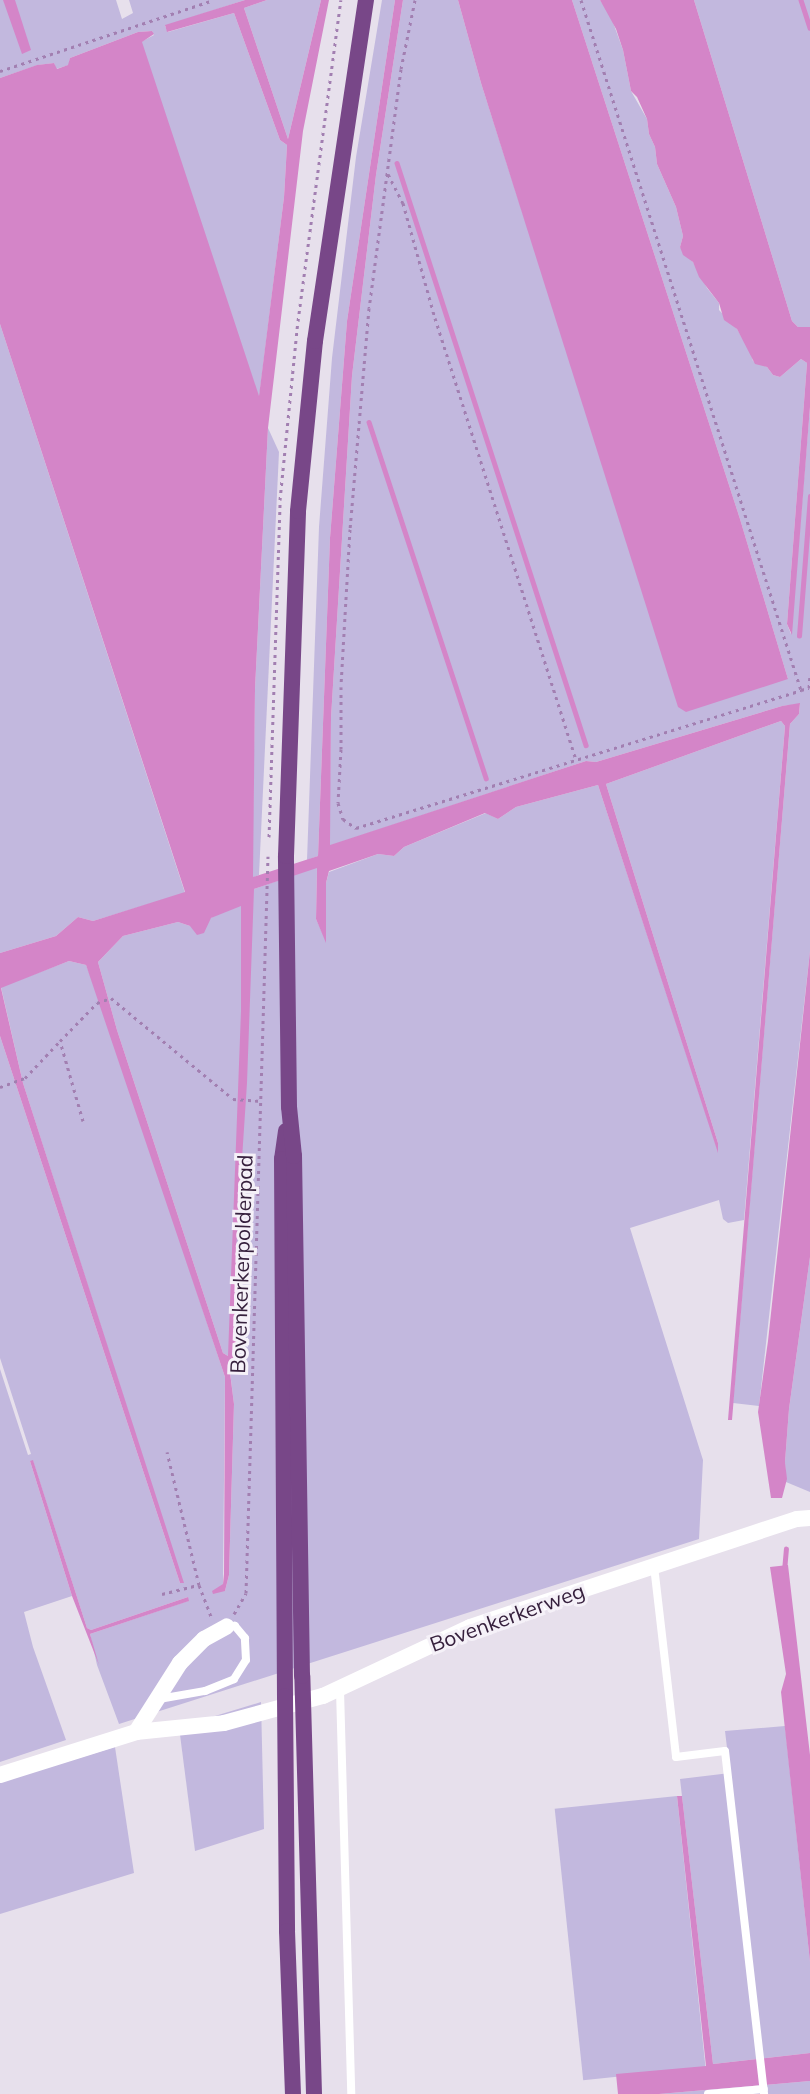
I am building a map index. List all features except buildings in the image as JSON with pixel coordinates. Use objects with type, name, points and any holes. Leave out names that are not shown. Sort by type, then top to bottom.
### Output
[{"type":"highway","points":[[314,2094],[302,1676],[294,1156],[289,1107],[286,856],[298,512],[315,341],[366,0]]},
{"type":"highway","points":[[289,1107],[282,1159],[287,1931],[293,2094]]},
{"type":"street","name":"Bovenkerkerweg","points":[[0,1775],[136,1731],[224,1723],[259,1716],[340,1690],[423,1647],[470,1627],[797,1519],[810,1518]]},
{"type":"street","points":[[136,1731],[159,1699],[180,1663],[204,1639],[222,1629]]},
{"type":"lane","points":[[654,1566],[676,1757],[725,1751],[764,2091],[708,2094]]},
{"type":"lane","points":[[159,1699],[205,1691],[234,1678],[246,1660],[245,1638],[235,1626],[222,1629]]},
{"type":"lane","points":[[340,1690],[351,2094]]},
{"type":"path","points":[[0,71],[214,0]]},
{"type":"path","points":[[415,0],[401,69],[369,308],[350,529],[341,687],[338,802],[343,819],[356,828],[809,688],[810,673]]},
{"type":"path","points":[[581,0],[801,690]]},
{"type":"path","points":[[387,172],[403,203],[435,318],[576,760]]},
{"type":"path","name":"Bovenkerkerpolderpad","points":[[222,1629],[246,1593],[268,858]]},
{"type":"path","points":[[0,1088],[25,1078],[97,1003],[111,998],[233,1098],[261,1101]]},
{"type":"path","points":[[60,1041],[83,1121]]},
{"type":"path","points":[[167,1452],[199,1585],[222,1629]]},
{"type":"path","points":[[162,1594],[199,1585]]},
{"type":"shaded area","points":[[0,0],[116,0],[122,19],[133,13],[129,0],[245,0],[165,26],[168,32],[234,13],[280,140],[287,145],[284,197],[259,398],[141,42],[154,35],[152,31],[138,32],[70,58],[69,65],[56,69],[54,63],[38,65],[0,78]]},
{"type":"shaded area","points":[[3,0],[15,0],[31,50],[22,54]]},
{"type":"shaded area","points":[[245,0],[267,0],[244,8],[288,139],[321,0],[329,0],[303,131],[268,428],[255,689],[253,877],[318,856],[330,538],[347,321],[395,0],[403,0],[376,175],[352,376],[331,718],[330,845],[586,761],[596,762],[782,706],[800,703],[799,714],[790,724],[732,1420],[728,1420],[785,726],[781,721],[606,784],[718,1143],[718,1153],[598,785],[516,807],[498,819],[485,813],[404,847],[394,856],[378,854],[329,871],[326,883],[326,943],[316,919],[317,868],[254,889],[247,1083],[236,1250],[237,1358],[229,1365],[234,1404],[229,1575],[225,1591],[213,1594],[212,1591],[223,1584],[224,1574],[225,1377],[86,965],[69,961],[1,988],[23,1083],[184,1583],[180,1583],[0,1036],[0,953],[56,936],[78,917],[93,921],[185,892],[0,324],[0,78],[37,65],[54,63],[57,69],[68,65],[70,58],[138,32],[152,31],[154,34],[142,42],[259,396],[284,197],[287,145],[280,140],[234,13],[167,32],[165,25]],"holes":[[[241,906],[241,1011],[228,1356],[223,1353],[117,1030],[98,962],[123,936],[178,922],[190,926],[197,935],[204,933],[211,918]]]},
{"type":"shaded area","points":[[267,0],[321,0],[288,139],[244,8]]},
{"type":"shaded area","points":[[382,0],[395,0],[347,321],[330,538],[318,856],[307,860],[319,527],[332,358],[356,157]]},
{"type":"shaded area","points":[[403,0],[458,0],[481,83],[618,510],[788,679],[740,519],[572,0],[600,0],[610,14],[623,50],[631,91],[647,119],[657,164],[676,207],[683,236],[680,247],[693,262],[707,288],[719,303],[719,310],[737,329],[753,361],[767,367],[773,375],[780,377],[801,359],[807,363],[787,624],[791,634],[810,407],[810,951],[759,1406],[733,1403],[790,724],[799,714],[800,704],[782,706],[596,762],[586,761],[329,846],[331,718],[352,376],[376,175]]},
{"type":"shaded area","points":[[458,0],[572,0],[740,519],[788,679],[686,712],[678,707],[481,83]]},
{"type":"shaded area","points":[[600,0],[694,0],[792,321],[798,327],[810,327],[810,407],[792,635],[787,624],[807,363],[801,359],[780,377],[773,375],[767,367],[755,364],[737,329],[724,320],[719,303],[699,277],[693,262],[683,255],[680,247],[683,236],[676,207],[657,164],[647,119],[637,97],[631,91],[623,50],[616,29]]},
{"type":"shaded area","points":[[694,0],[810,0],[810,327],[798,327],[792,321]]},
{"type":"shaded area","points":[[0,324],[185,893],[93,921],[78,917],[56,936],[0,953]]},
{"type":"shaded area","points":[[268,428],[279,452],[259,875],[252,878],[255,689]]},
{"type":"shaded area","points":[[781,721],[785,726],[744,1220],[728,1223],[723,1219],[719,1200],[630,1228],[703,1460],[699,1539],[119,1724],[97,1665],[90,1634],[188,1601],[188,1597],[91,1630],[87,1628],[33,1461],[30,1461],[72,1596],[24,1612],[33,1647],[66,1740],[0,1762],[0,1369],[28,1455],[31,1454],[0,1358],[0,1036],[180,1583],[183,1583],[23,1083],[1,987],[69,961],[86,965],[99,997],[225,1377],[223,1584],[225,1591],[229,1575],[234,1404],[228,1356],[223,1353],[117,1030],[98,962],[123,936],[178,922],[190,926],[211,918],[254,889],[317,867],[316,919],[326,941],[326,883],[329,872],[378,854],[394,856],[404,847],[486,813],[498,819],[516,807],[598,785],[718,1151],[718,1143],[606,784]]},
{"type":"shaded area","points":[[810,951],[810,1257],[789,1409],[785,1462],[787,1479],[782,1498],[771,1498],[758,1412],[768,1341]]},
{"type":"shaded area","points":[[810,1257],[810,1492],[786,1482],[785,1462],[789,1409]]},
{"type":"shaded area","points":[[33,1460],[87,1628],[91,1630],[188,1597],[189,1601],[90,1634],[99,1665],[72,1596],[30,1461]]},
{"type":"shaded area","points":[[788,1565],[810,1755],[810,1962],[781,1692],[786,1674],[770,1567]]},
{"type":"shaded area","points":[[261,1702],[264,1829],[195,1851],[179,1727]]},
{"type":"shaded area","points":[[785,1726],[810,1962],[810,2053],[713,2064],[680,1779],[730,1773],[725,1731]]},
{"type":"shaded area","points":[[115,1747],[134,1873],[0,1914],[0,1782]]},
{"type":"shaded area","points":[[677,1796],[706,2068],[583,2080],[555,1809]]},
{"type":"shaded area","points":[[677,1796],[682,1796],[713,2064],[810,2053],[810,2081],[659,2094],[618,2094],[616,2074],[706,2066]]},
{"type":"shaded area","points":[[810,2081],[810,2094],[659,2094]]},
{"type":"waterway","points":[[801,0],[810,28]]},
{"type":"waterway","points":[[397,163],[586,745]]},
{"type":"waterway","points":[[369,422],[486,778]]},
{"type":"waterway","points":[[799,636],[810,496]]},
{"type":"waterway","points":[[784,1571],[786,1549]]}]
